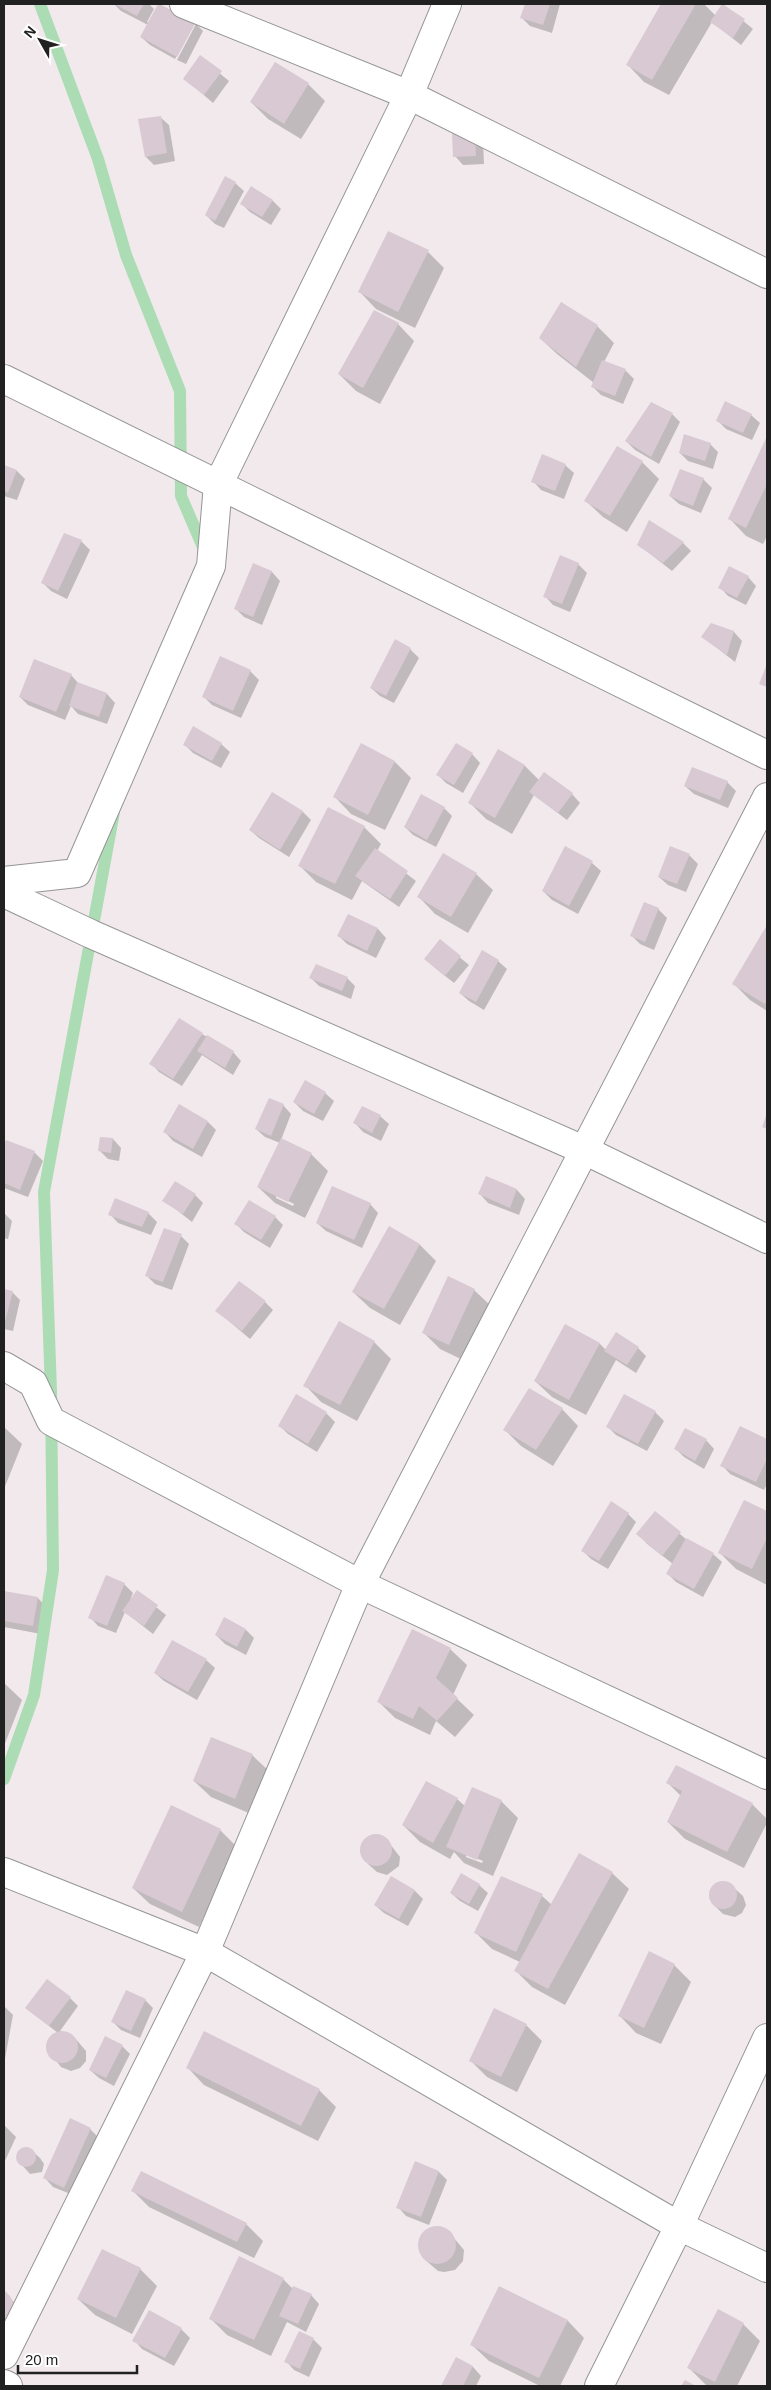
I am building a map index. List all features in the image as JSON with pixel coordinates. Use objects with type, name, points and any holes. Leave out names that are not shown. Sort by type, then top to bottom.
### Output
[{"type":"street","points":[[184,4],[409,95],[767,274]]},
{"type":"street","points":[[4,881],[76,873],[211,566],[218,485],[409,95],[448,4]]},
{"type":"street","points":[[4,379],[767,756]]},
{"type":"street","points":[[4,2355],[205,1952],[360,1584],[586,1151],[767,797]]},
{"type":"street","points":[[4,893],[91,934],[586,1151],[767,1240]]},
{"type":"street","points":[[4,1366],[33,1383],[51,1421],[360,1584],[767,1775]]},
{"type":"street","points":[[4,1872],[205,1952],[679,2226],[767,2268]]},
{"type":"street","points":[[599,2386],[679,2226],[767,2038]]},
{"type":"street","points":[[4,2384],[8,2386]]},
{"type":"building","points":[[114,4],[144,4],[137,16]]},
{"type":"building","points":[[158,4],[196,22],[177,57],[140,37]]},
{"type":"building","points":[[525,4],[550,4],[543,25],[520,18]]},
{"type":"building","points":[[661,4],[696,4],[652,80],[626,65]]},
{"type":"building","points":[[722,4],[745,19],[733,38],[710,22]]},
{"type":"building","points":[[200,55],[222,71],[204,95],[183,79]]},
{"type":"building","points":[[275,62],[309,83],[284,124],[250,102]]},
{"type":"building","points":[[161,116],[167,153],[145,157],[138,119]]},
{"type":"building","points":[[475,132],[476,156],[453,157],[452,133]]},
{"type":"building","points":[[225,176],[236,182],[215,221],[205,215]]},
{"type":"building","points":[[251,186],[273,200],[262,217],[240,204]]},
{"type":"building","points":[[388,231],[429,250],[398,312],[358,292]]},
{"type":"building","points":[[561,302],[598,325],[576,367],[539,338]]},
{"type":"building","points":[[374,310],[399,323],[363,388],[338,374]]},
{"type":"building","points":[[602,360],[626,369],[615,396],[591,387]]},
{"type":"building","points":[[725,401],[752,414],[743,433],[716,421]]},
{"type":"building","points":[[651,402],[673,413],[651,457],[625,441]]},
{"type":"building","points":[[684,434],[711,443],[705,461],[679,453]]},
{"type":"building","points":[[767,436],[767,484],[746,528],[728,519]]},
{"type":"building","points":[[617,446],[643,461],[610,516],[584,501]]},
{"type":"building","points":[[542,454],[566,464],[555,491],[531,482]]},
{"type":"building","points":[[4,465],[17,470],[8,493],[4,491]]},
{"type":"building","points":[[680,469],[704,478],[693,506],[669,496]]},
{"type":"building","points":[[649,520],[684,542],[663,563],[637,545]]},
{"type":"building","points":[[64,533],[82,540],[58,591],[41,583]]},
{"type":"building","points":[[560,555],[579,563],[562,604],[543,597]]},
{"type":"building","points":[[253,563],[272,571],[253,617],[234,609]]},
{"type":"building","points":[[729,566],[749,576],[737,598],[718,588]]},
{"type":"building","points":[[711,623],[734,631],[727,655],[701,637]]},
{"type":"building","points":[[395,639],[411,648],[386,696],[370,688]]},
{"type":"building","points":[[220,656],[251,670],[233,711],[202,697]]},
{"type":"building","points":[[34,659],[72,674],[56,712],[19,697]]},
{"type":"building","points":[[767,664],[767,687],[759,684]]},
{"type":"building","points":[[77,682],[107,693],[99,717],[69,706]]},
{"type":"building","points":[[193,726],[222,743],[212,761],[183,745]]},
{"type":"building","points":[[361,743],[395,761],[368,815],[333,797]]},
{"type":"building","points":[[456,743],[473,753],[454,785],[436,775]]},
{"type":"building","points":[[498,749],[525,765],[495,818],[468,803]]},
{"type":"building","points":[[692,767],[728,781],[720,800],[684,786]]},
{"type":"building","points":[[544,772],[573,793],[558,813],[529,792]]},
{"type":"building","points":[[272,792],[303,811],[280,850],[249,830]]},
{"type":"building","points":[[421,794],[445,807],[427,840],[404,827]]},
{"type":"building","points":[[328,807],[365,826],[335,884],[298,866]]},
{"type":"building","points":[[565,846],[593,861],[569,906],[542,891]]},
{"type":"building","points":[[670,846],[690,854],[677,884],[658,877]]},
{"type":"building","points":[[375,848],[408,871],[390,899],[355,876]]},
{"type":"building","points":[[443,853],[477,873],[451,917],[417,897]]},
{"type":"building","points":[[644,902],[659,908],[645,942],[630,936]]},
{"type":"building","points":[[348,914],[378,928],[367,951],[337,936]]},
{"type":"building","points":[[767,925],[767,999],[765,1004],[732,984]]},
{"type":"building","points":[[440,939],[461,956],[445,976],[424,959]]},
{"type":"building","points":[[482,950],[499,960],[476,1002],[459,993]]},
{"type":"building","points":[[316,964],[348,977],[342,991],[309,978]]},
{"type":"building","points":[[179,1018],[203,1033],[173,1079],[149,1064]]},
{"type":"building","points":[[207,1035],[234,1051],[225,1068],[197,1051]]},
{"type":"building","points":[[305,1080],[326,1092],[314,1114],[293,1102]]},
{"type":"building","points":[[269,1098],[284,1104],[271,1136],[255,1129]]},
{"type":"building","points":[[179,1104],[208,1121],[193,1149],[163,1132]]},
{"type":"building","points":[[362,1106],[381,1115],[372,1133],[353,1123]]},
{"type":"building","points":[[767,1113],[767,1129],[762,1127]]},
{"type":"building","points":[[100,1137],[113,1138],[111,1153],[98,1151]]},
{"type":"building","points":[[281,1138],[312,1153],[288,1202],[257,1187]]},
{"type":"building","points":[[6,1140],[35,1151],[20,1190],[4,1183],[4,1145]]},
{"type":"building","points":[[486,1176],[517,1189],[510,1208],[478,1194]]},
{"type":"building","points":[[175,1181],[196,1194],[183,1214],[162,1201]]},
{"type":"building","points":[[332,1186],[371,1203],[354,1240],[316,1223]]},
{"type":"building","points":[[115,1198],[149,1212],[142,1227],[108,1215]]},
{"type":"building","points":[[249,1200],[276,1216],[261,1240],[234,1224]]},
{"type":"building","points":[[389,1226],[420,1244],[384,1309],[352,1292]]},
{"type":"building","points":[[164,1228],[182,1234],[163,1282],[145,1276]]},
{"type":"building","points":[[448,1276],[475,1289],[449,1345],[422,1333]]},
{"type":"building","points":[[239,1281],[266,1301],[242,1331],[215,1311]]},
{"type":"building","points":[[4,1289],[13,1291],[4,1326]]},
{"type":"building","points":[[339,1321],[375,1341],[340,1405],[303,1386]]},
{"type":"building","points":[[565,1324],[600,1343],[569,1400],[534,1381]]},
{"type":"building","points":[[616,1332],[639,1347],[627,1365],[604,1351]]},
{"type":"building","points":[[529,1388],[563,1408],[536,1450],[503,1430]]},
{"type":"building","points":[[296,1394],[327,1412],[308,1444],[278,1426]]},
{"type":"building","points":[[624,1394],[656,1411],[638,1444],[606,1427]]},
{"type":"building","points":[[740,1426],[767,1439],[767,1459],[756,1482],[720,1466]]},
{"type":"building","points":[[685,1428],[707,1439],[695,1461],[674,1449]]},
{"type":"building","points":[[744,1500],[767,1511],[767,1538],[752,1569],[718,1553]]},
{"type":"building","points":[[611,1501],[629,1513],[599,1561],[581,1551]]},
{"type":"building","points":[[655,1511],[681,1532],[662,1556],[636,1534]]},
{"type":"building","points":[[686,1538],[714,1553],[694,1589],[666,1574]]},
{"type":"building","points":[[106,1575],[125,1583],[107,1626],[88,1618]]},
{"type":"building","points":[[137,1590],[158,1605],[144,1626],[122,1611]]},
{"type":"building","points":[[4,1591],[38,1597],[33,1626],[4,1621]]},
{"type":"building","points":[[224,1617],[246,1629],[237,1647],[215,1635]]},
{"type":"building","points":[[412,1629],[451,1648],[436,1678],[458,1698],[437,1721],[419,1706],[413,1719],[377,1702]]},
{"type":"building","points":[[172,1640],[207,1659],[188,1692],[154,1673]]},
{"type":"building","points":[[211,1737],[253,1754],[235,1799],[193,1781]]},
{"type":"building","points":[[676,1765],[753,1803],[727,1852],[667,1822],[682,1791],[666,1783]]},
{"type":"building","points":[[426,1781],[458,1798],[433,1843],[402,1825]]},
{"type":"building","points":[[472,1787],[502,1800],[477,1860],[446,1847]]},
{"type":"building","points":[[171,1805],[221,1829],[182,1912],[132,1888]]},
{"type":"building","points":[[376,1834],[382,1835],[387,1839],[391,1844],[391,1856],[387,1861],[382,1865],[376,1866],[370,1865],[365,1861],[361,1856],[360,1850],[361,1844],[365,1839],[370,1835]]},
{"type":"building","points":[[579,1853],[613,1872],[548,1989],[514,1971]]},
{"type":"building","points":[[461,1873],[480,1884],[469,1904],[450,1893]]},
{"type":"building","points":[[391,1876],[415,1890],[399,1919],[374,1905]]},
{"type":"building","points":[[501,1876],[543,1894],[516,1952],[474,1933]]},
{"type":"building","points":[[723,1881],[733,1885],[737,1895],[733,1905],[723,1909],[713,1905],[709,1895],[713,1885]]},
{"type":"building","points":[[649,1951],[675,1964],[644,2028],[618,2016]]},
{"type":"building","points":[[47,1979],[71,1997],[49,2026],[25,2008]]},
{"type":"building","points":[[126,1990],[146,1999],[131,2031],[111,2022]]},
{"type":"building","points":[[494,2008],[527,2024],[501,2077],[469,2061]]},
{"type":"building","points":[[62,2031],[74,2035],[78,2047],[74,2059],[62,2063],[50,2059],[46,2047],[50,2035]]},
{"type":"building","points":[[204,2031],[320,2089],[301,2126],[186,2068]]},
{"type":"building","points":[[105,2036],[123,2045],[106,2078],[89,2070]]},
{"type":"building","points":[[70,2118],[91,2128],[64,2188],[43,2178]]},
{"type":"building","points":[[26,2147],[33,2150],[36,2157],[33,2164],[26,2167],[19,2164],[16,2157],[19,2150]]},
{"type":"building","points":[[415,2161],[439,2171],[421,2217],[396,2208]]},
{"type":"building","points":[[141,2171],[247,2223],[237,2242],[131,2191]]},
{"type":"building","points":[[437,2226],[451,2231],[456,2245],[451,2259],[437,2264],[423,2259],[418,2245],[423,2231]]},
{"type":"building","points":[[102,2249],[141,2268],[116,2318],[77,2299]]},
{"type":"building","points":[[239,2256],[284,2278],[254,2340],[209,2319]]},
{"type":"building","points":[[293,2286],[312,2294],[298,2324],[279,2316]]},
{"type":"building","points":[[499,2286],[568,2320],[539,2378],[470,2345]]},
{"type":"building","points":[[4,2290],[13,2302],[13,2309],[4,2323]]},
{"type":"building","points":[[718,2309],[744,2323],[715,2382],[687,2368]]},
{"type":"building","points":[[149,2310],[182,2328],[165,2358],[132,2341]]},
{"type":"building","points":[[299,2331],[314,2338],[300,2369],[284,2362]]},
{"type":"building","points":[[456,2357],[473,2366],[463,2386],[441,2386]]},
{"type":"building","points":[[685,2380],[696,2386],[681,2386]]},
{"type":"waterway","points":[[40,4],[98,159],[126,255],[180,391],[181,496],[206,554]]},
{"type":"waterway","points":[[4,1779],[34,1695],[53,1570],[51,1392],[44,1192],[114,812]]}]
